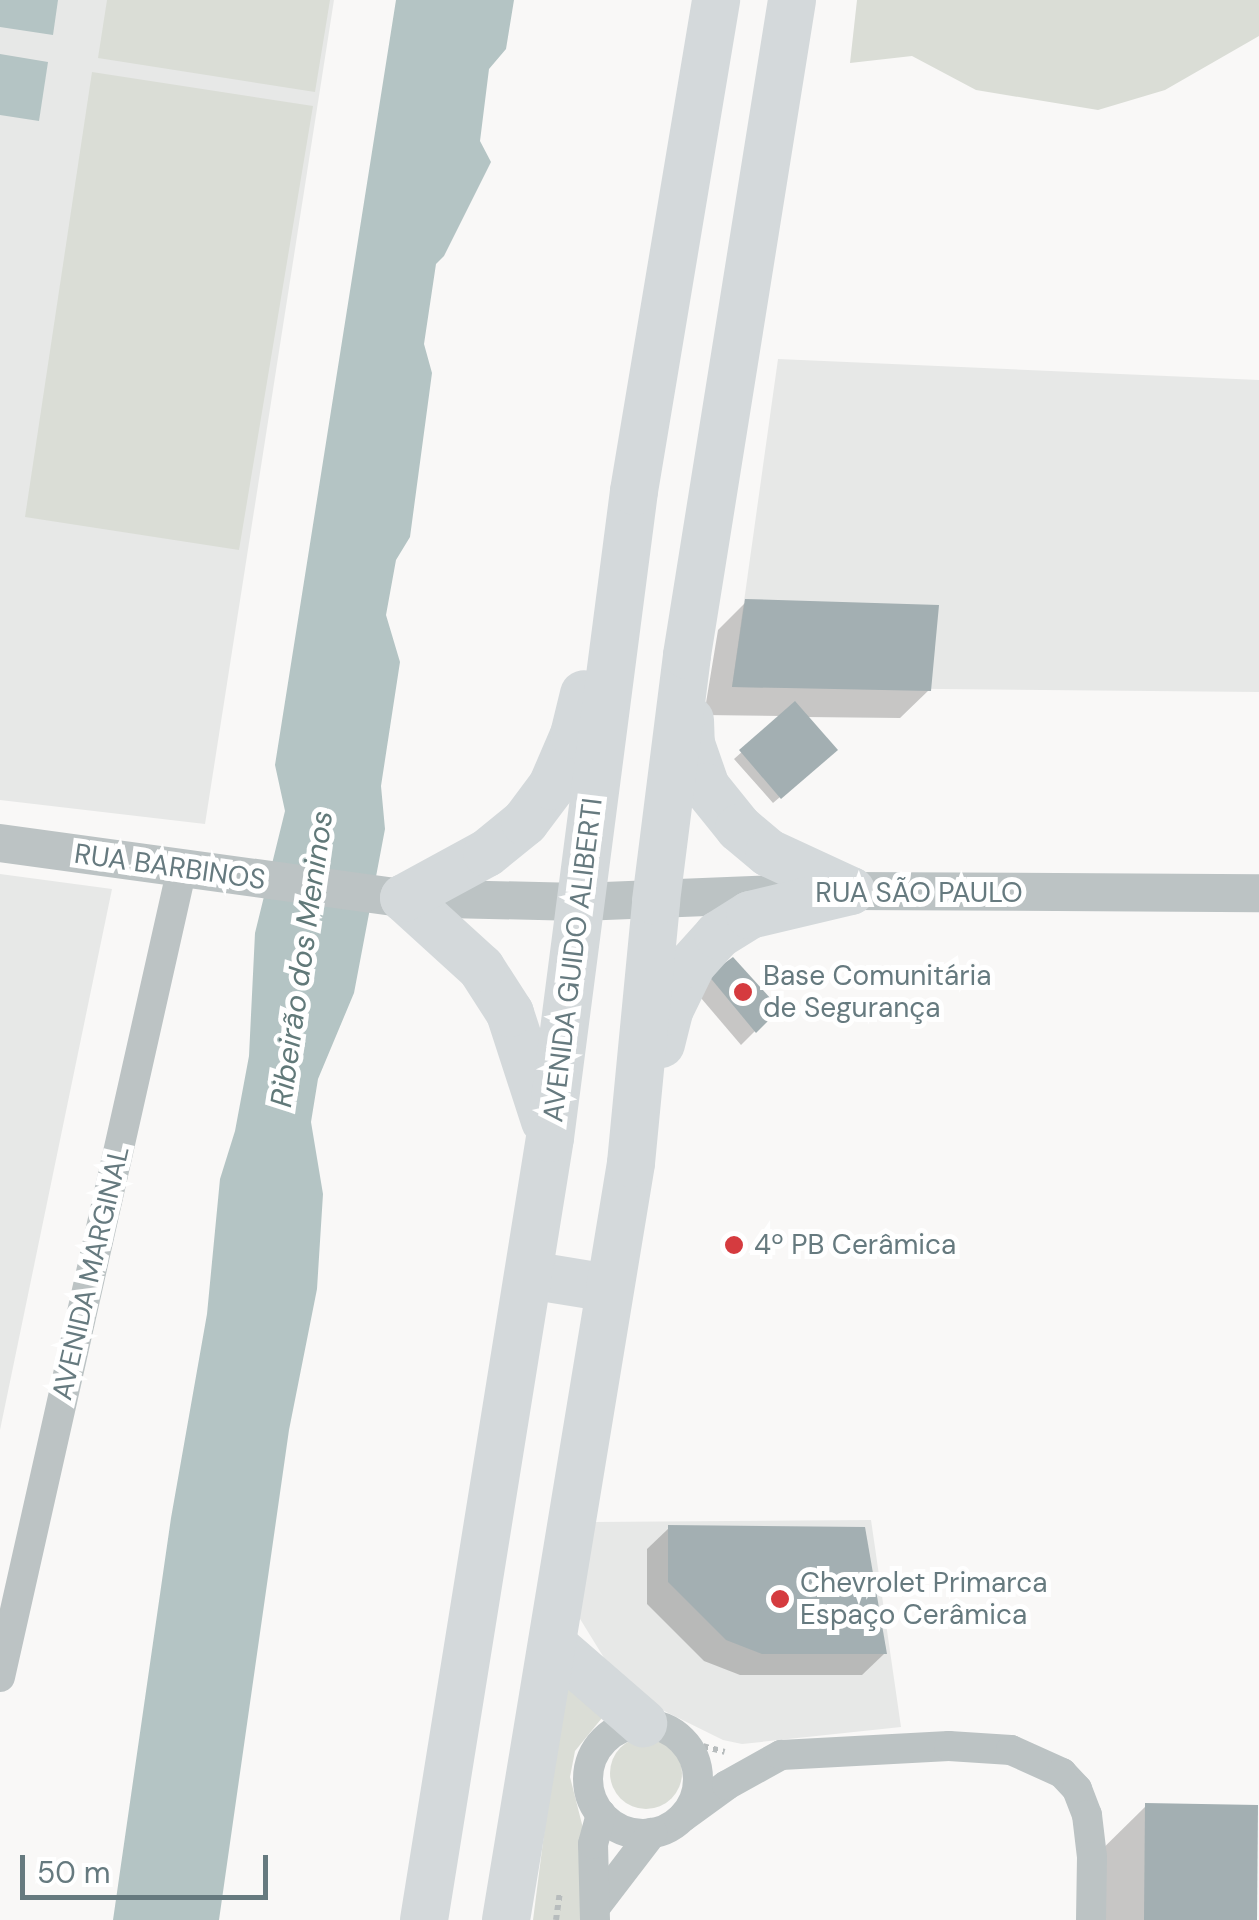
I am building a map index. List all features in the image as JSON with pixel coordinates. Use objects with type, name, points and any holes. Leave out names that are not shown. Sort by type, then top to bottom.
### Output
[{"type":"main road","name":"AVENIDA GUIDO ALIBERTI","points":[[424,1920],[550,1138],[634,491],[716,0]]},
{"type":"main road","points":[[506,1920],[630,1163],[656,901],[687,655],[792,0]]},
{"type":"main road","points":[[689,163],[759,204]]},
{"type":"main road","points":[[550,1138],[510,1012],[481,968],[395,897],[487,854],[524,822],[552,786],[574,735],[634,491]]},
{"type":"main road","points":[[687,655],[691,744],[706,787],[739,828],[769,853],[851,892]]},
{"type":"main road","points":[[630,1163],[669,1011],[692,964],[718,936],[750,915],[851,892]]},
{"type":"main road","points":[[529,1274],[608,1288]]},
{"type":"main road","points":[[552,1644],[643,1723]]},
{"type":"street","name":"RUA BARBINOS","points":[[0,842],[395,897],[580,902]]},
{"type":"street","name":"AVENIDA MARGINAL","points":[[0,1678],[182,868]]},
{"type":"street","name":"RUA SÃO PAULO","points":[[580,902],[851,892],[1259,893]]},
{"type":"street","points":[[652,1833],[615,1827],[601,1814],[588,1782],[597,1748],[625,1726],[643,1723],[684,1741],[694,1755],[698,1788],[683,1817]]},
{"type":"street","points":[[596,1912],[652,1833],[781,1755],[948,1746],[1011,1750],[1062,1773],[1077,1789],[1087,1814],[1092,1857],[1090,1920]]},
{"type":"street","points":[[596,1912],[593,1844],[601,1814]]},
{"type":"shaded area","points":[[0,0],[334,0],[205,824],[0,800]]},
{"type":"shaded area","points":[[107,0],[330,0],[315,92],[98,58]]},
{"type":"shaded area","points":[[857,0],[1259,0],[1259,36],[1165,90],[1098,110],[976,90],[912,56],[850,63]]},
{"type":"shaded area","points":[[92,72],[313,106],[239,550],[25,517]]},
{"type":"shaded area","points":[[778,359],[1259,380],[1259,692],[732,687]]},
{"type":"shaded area","points":[[0,874],[112,889],[0,1430]]},
{"type":"shaded area","points":[[871,1520],[901,1727],[742,1744],[723,1740],[642,1700],[614,1674],[577,1614],[593,1522]]},
{"type":"shaded area","points":[[564,1678],[606,1713],[575,1751],[570,1777],[585,1836],[585,1920],[533,1920]]},
{"type":"shaded area","points":[[646,1737],[671,1748],[682,1773],[671,1798],[646,1809],[621,1798],[610,1773],[621,1748]]},
{"type":"water","points":[[0,0],[58,0],[53,35],[0,27]]},
{"type":"water","name":"Ribeirão dos Meninos","points":[[396,0],[514,0],[506,49],[489,69],[480,141],[491,162],[444,256],[436,264],[424,344],[432,373],[410,537],[396,560],[386,615],[400,662],[381,786],[385,829],[354,993],[318,1079],[311,1122],[323,1194],[317,1289],[289,1430],[219,1920],[113,1920],[171,1518],[207,1314],[220,1179],[235,1131],[249,1056],[255,933],[285,811],[275,765]]},
{"type":"water","points":[[0,54],[48,62],[39,121],[0,115]]},
{"type":"building","points":[[745,599],[939,605],[931,691],[732,687]]},
{"type":"building","points":[[795,701],[838,750],[781,799],[739,750]]},
{"type":"building","name":"Base Comunitária de Segurança","points":[[733,957],[780,1009],[756,1033],[708,975]]},
{"type":"building","name":"Chevrolet Primarca Espaço Cerâmica","points":[[668,1525],[865,1527],[887,1654],[762,1654],[726,1640],[668,1582]]},
{"type":"building","points":[[1145,1803],[1258,1805],[1257,1920],[1144,1920]]},
{"type":"place","name":"Base Comunitária de Segurança","points":[[743,992]]},
{"type":"place","name":"4º PB Cerâmica","points":[[734,1245]]},
{"type":"place","name":"Chevrolet Primarca Espaço Cerâmica","points":[[780,1599]]}]
